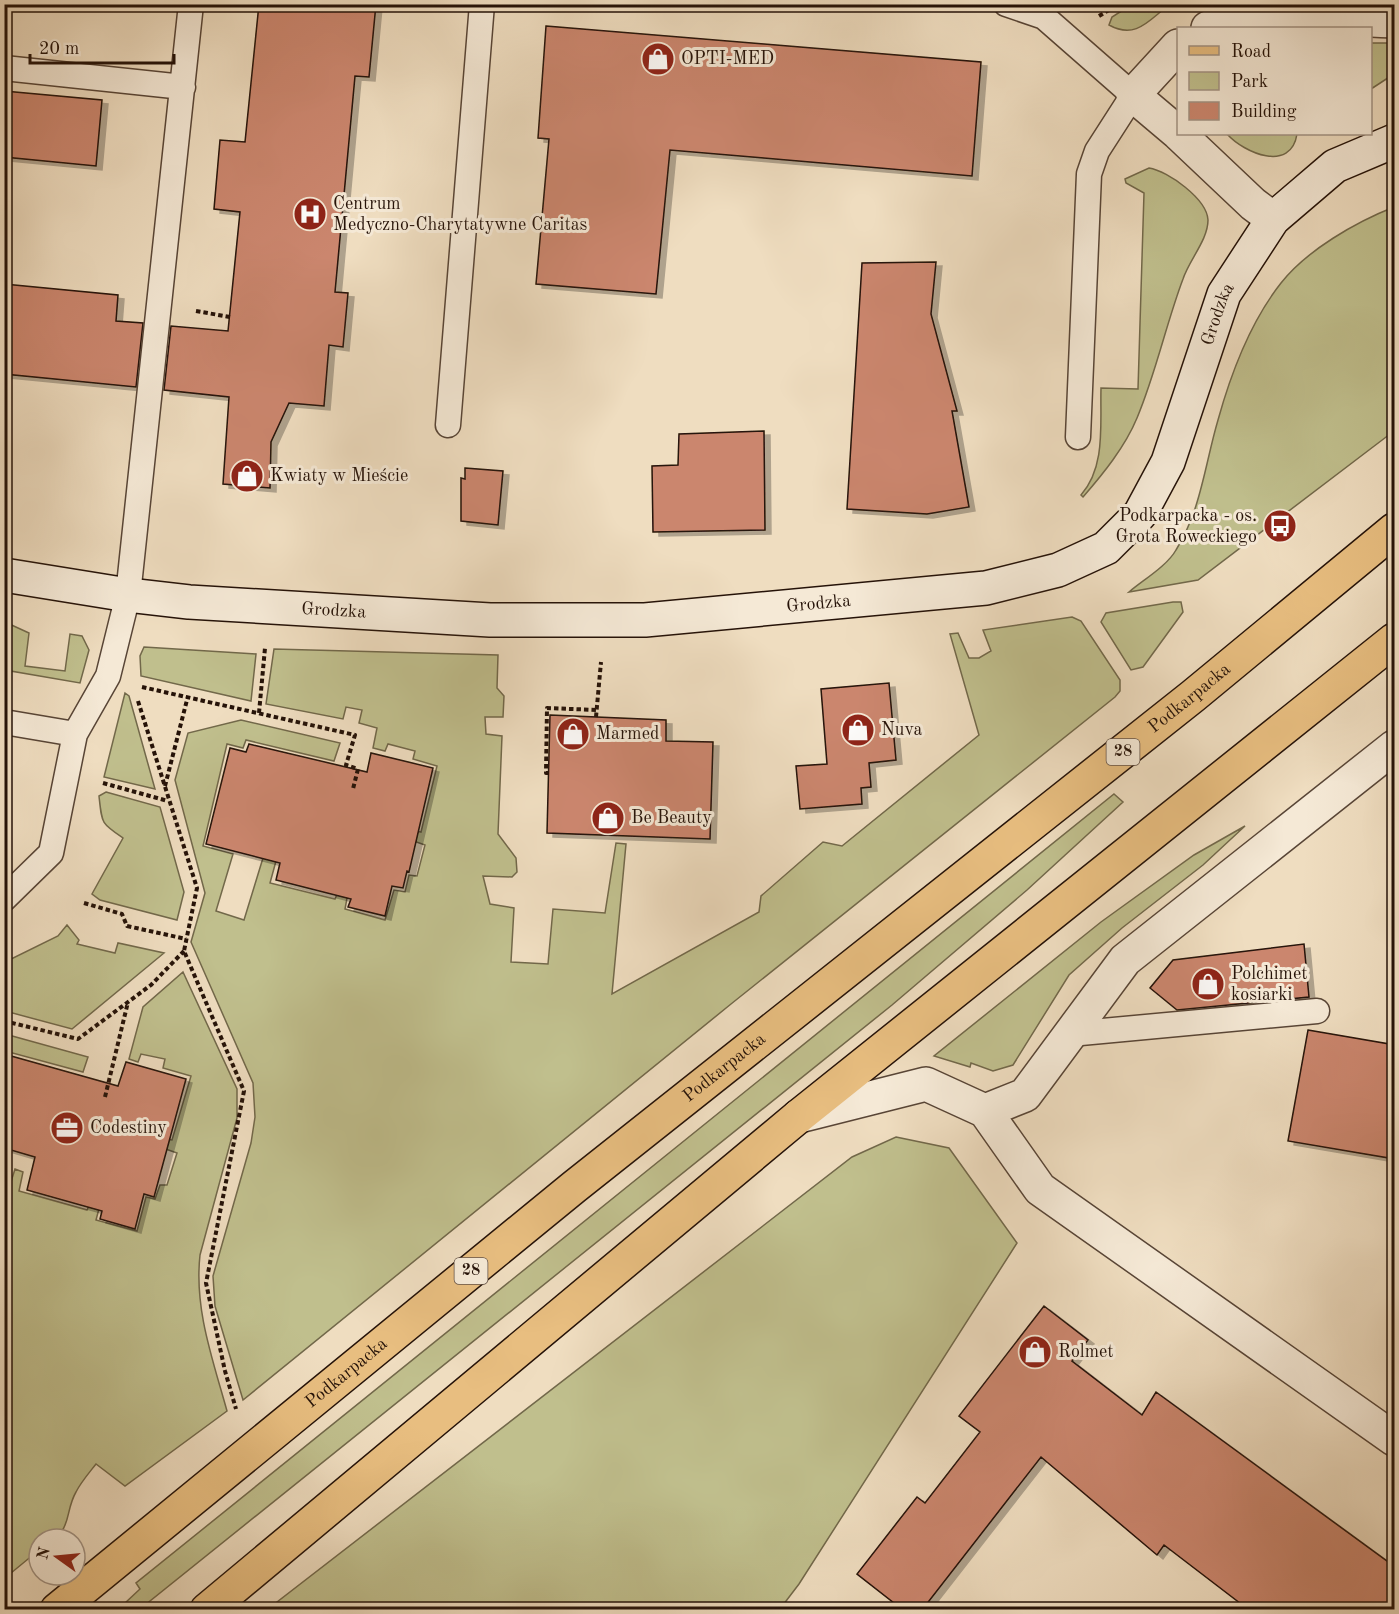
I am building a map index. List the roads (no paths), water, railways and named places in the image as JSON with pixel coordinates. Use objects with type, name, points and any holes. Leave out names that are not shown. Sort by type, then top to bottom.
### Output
[{"type":"main road","name":"Podkarpacka","points":[[57,1610],[574,1187],[1184,703],[1395,530]]},
{"type":"main road","points":[[207,1610],[799,1116],[1395,640]]},
{"type":"street","points":[[1210,27],[1223,21],[1265,19],[1395,21]]},
{"type":"street","points":[[1177,48],[1133,94],[1177,131]]},
{"type":"street","points":[[1181,135],[1252,204],[1273,219]]},
{"type":"street","name":"Grodzka","points":[[4,575],[128,595],[189,602],[490,620],[645,620],[986,588],[1058,570],[1107,548],[1140,514],[1168,462],[1224,294],[1273,219],[1335,166],[1395,141]]},
{"type":"street","points":[[985,1111],[1025,1095],[1125,960],[1395,747]]},
{"type":"street","points":[[799,1116],[926,1084],[985,1111],[1040,1189],[1395,1439]]},
{"type":"lane","points":[[4,899],[51,853],[75,734],[108,676],[128,595],[190,4]]},
{"type":"lane","points":[[447,425],[482,4]]},
{"type":"lane","points":[[1006,4],[1044,17],[1133,94],[1097,151],[1089,174],[1078,437]]},
{"type":"lane","points":[[4,68],[183,87]]},
{"type":"lane","points":[[4,722],[75,734]]},
{"type":"lane","points":[[1070,1034],[1317,1011]]},
{"type":"place","name":"OPTI-MED","points":[[658,59]]},
{"type":"place","name":"Centrum Medyczno-Charytatywne Caritas","points":[[310,214]]},
{"type":"place","name":"Kwiaty w Mieście","points":[[247,476]]},
{"type":"place","name":"Podkarpacka - os. Grota Roweckiego","points":[[1280,526]]},
{"type":"place","name":"Nuva","points":[[858,730]]},
{"type":"place","name":"Marmed","points":[[573,734]]},
{"type":"place","name":"Be Beauty","points":[[608,818]]},
{"type":"place","name":"Polchimet kosiarki","points":[[1208,984]]},
{"type":"place","name":"Codestiny","points":[[67,1128]]},
{"type":"place","name":"Rolmet","points":[[1035,1352]]}]
